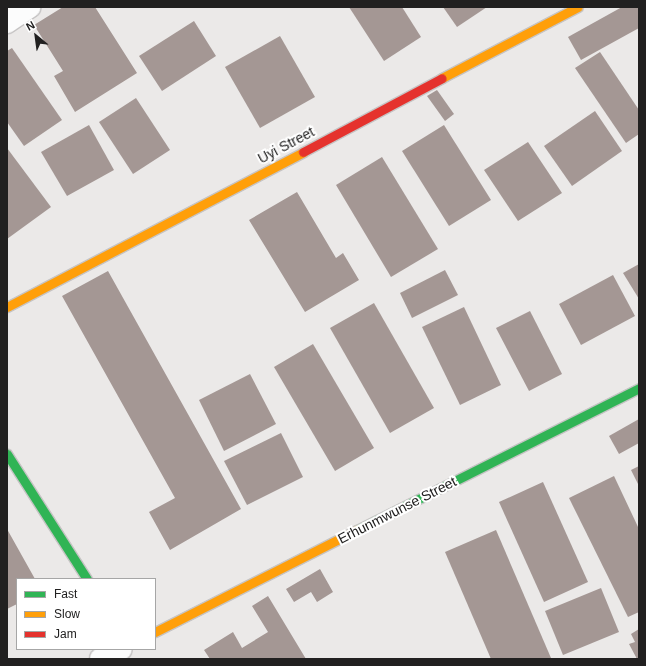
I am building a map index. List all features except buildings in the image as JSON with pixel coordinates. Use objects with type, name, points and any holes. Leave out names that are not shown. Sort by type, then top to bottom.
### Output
[{"type":"street","points":[[7,22],[29,7]]},
{"type":"street","name":"Uyi Street","points":[[7,307],[578,7]]},
{"type":"street","name":"Erhunmwunse Street","points":[[156,631],[639,388]]},
{"type":"street","points":[[7,454],[86,578]]},
{"type":"street","points":[[101,659],[119,650]]},
{"type":"traffic: fast","points":[[357,530],[639,388]]},
{"type":"traffic: fast","points":[[7,454],[86,578]]},
{"type":"traffic: slow","points":[[442,78],[578,7]]},
{"type":"traffic: slow","points":[[7,307],[303,152]]},
{"type":"traffic: slow","points":[[156,631],[357,530]]},
{"type":"traffic: jam","points":[[303,152],[442,78]]}]
